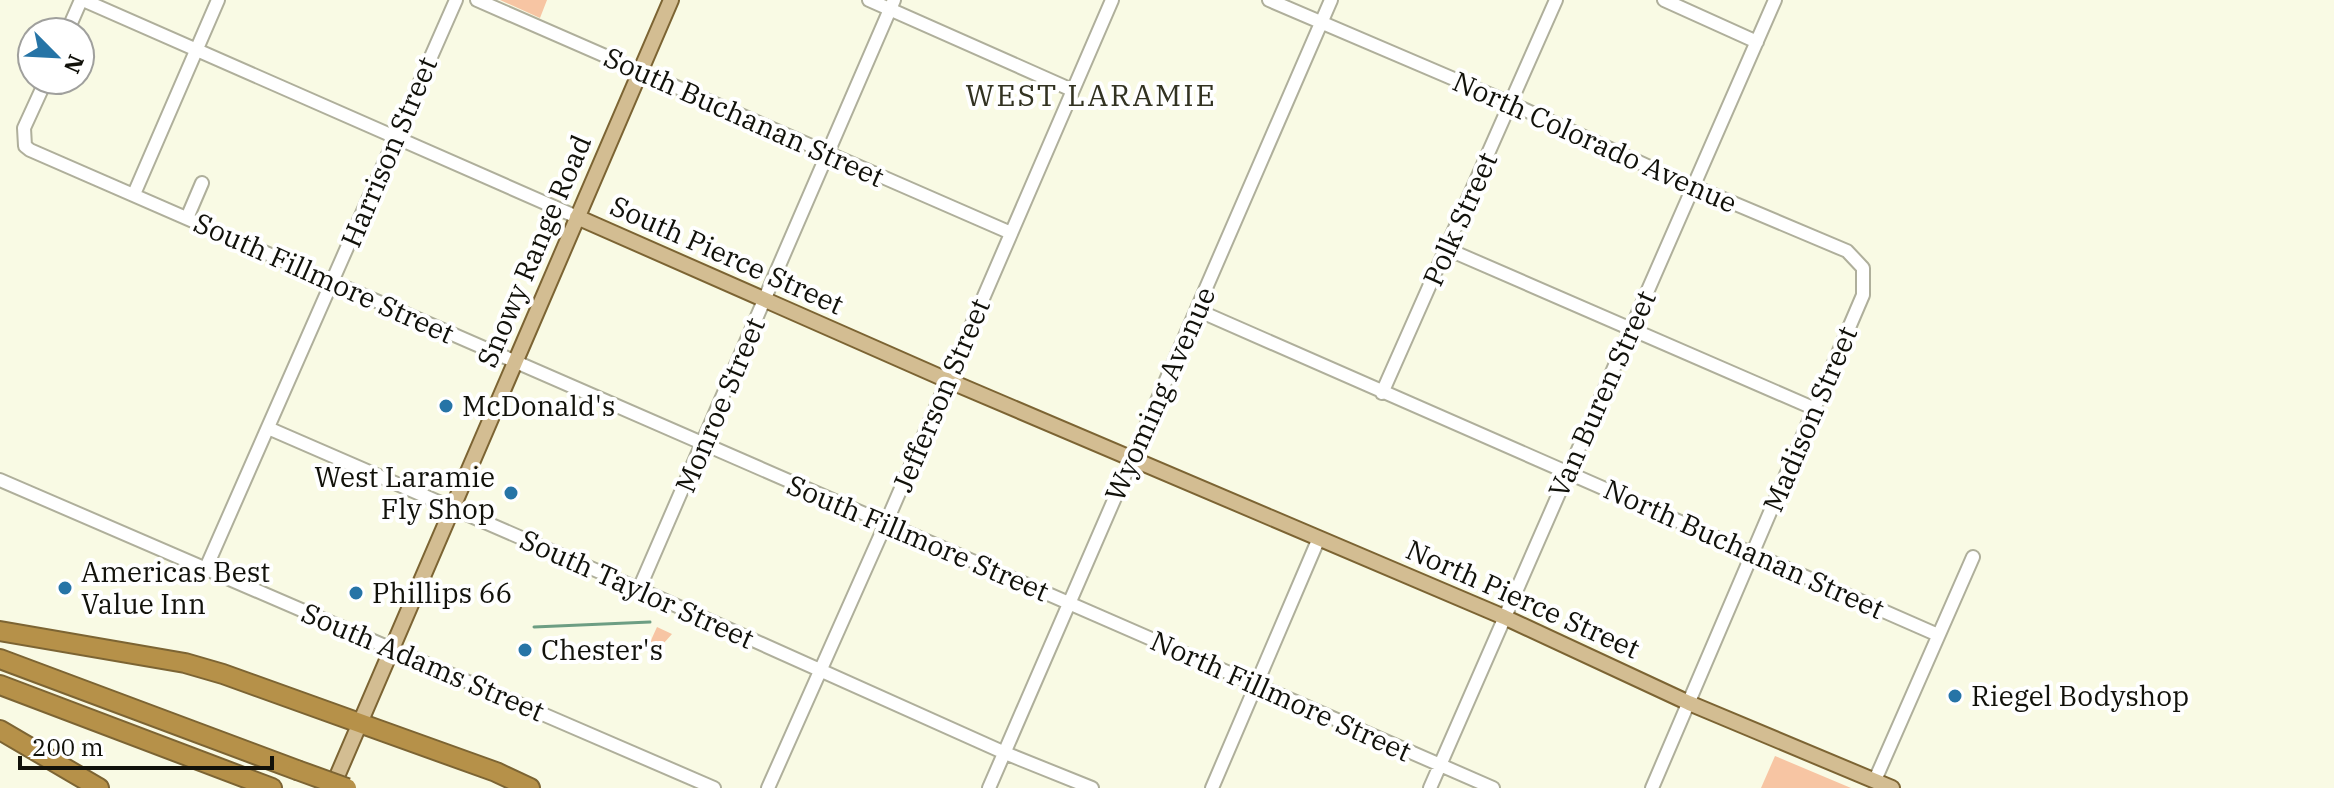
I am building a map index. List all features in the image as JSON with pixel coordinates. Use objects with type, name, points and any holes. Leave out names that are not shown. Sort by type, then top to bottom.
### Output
[{"type":"highway","points":[[0,631],[185,663],[223,674],[496,772],[530,788]]},
{"type":"highway","points":[[0,659],[347,788]]},
{"type":"highway","points":[[0,685],[272,788]]},
{"type":"highway","points":[[0,730],[99,788]]},
{"type":"main road","name":"Snowy Range Road","points":[[332,788],[671,0]]},
{"type":"main road","name":"South Pierce Street","points":[[577,217],[947,380],[1132,457]]},
{"type":"main road","name":"North Pierce Street","points":[[1132,457],[1504,617],[1689,703],[1892,788]]},
{"type":"street","name":"South Pierce Street","points":[[82,0],[577,217]]},
{"type":"street","points":[[134,194],[218,0]]},
{"type":"street","name":"Harrison Street","points":[[206,568],[456,0]]},
{"type":"street","name":"South Buchanan Street","points":[[477,0],[1011,233]]},
{"type":"street","points":[[869,0],[892,5],[1072,90]]},
{"type":"street","name":"Jefferson Street","points":[[768,788],[1112,0]]},
{"type":"street","name":"North Colorado Avenue","points":[[1269,0],[1847,251],[1863,268]]},
{"type":"street","name":"Wyoming Avenue","points":[[989,788],[1331,0]]},
{"type":"street","name":"Polk Street","points":[[1382,393],[1556,0]]},
{"type":"street","points":[[1664,0],[1757,42]]},
{"type":"street","name":"Van Buren Street","points":[[1430,788],[1775,0]]},
{"type":"street","name":"Monroe Street","points":[[639,589],[892,5]]},
{"type":"street","name":"South Fillmore Street","points":[[39,96],[24,128],[24,141],[30,150],[1069,603]]},
{"type":"street","points":[[187,218],[202,183]]},
{"type":"street","points":[[1447,249],[1813,408]]},
{"type":"street","name":"Madison Street","points":[[1652,788],[1863,295],[1863,268]]},
{"type":"street","name":"North Buchanan Street","points":[[1197,310],[1938,635]]},
{"type":"street","name":"South Taylor Street","points":[[268,428],[1005,753],[1092,788]]},
{"type":"street","name":"South Adams Street","points":[[0,480],[714,788]]},
{"type":"street","points":[[1212,788],[1319,538]]},
{"type":"street","points":[[1875,780],[1973,557]]},
{"type":"street","name":"North Fillmore Street","points":[[1069,603],[1493,788]]},
{"type":"shaded area","points":[[500,0],[547,0],[540,18]]},
{"type":"shaded area","points":[[657,627],[672,634],[655,653],[647,649]]},
{"type":"shaded area","points":[[1775,756],[1851,788],[1761,788]]},
{"type":"waterway","points":[[534,627],[650,622]]},
{"type":"place","name":"McDonald's","points":[[446,406]]},
{"type":"place","name":"West Laramie Fly Shop","points":[[511,493]]},
{"type":"place","name":"Americas Best Value Inn","points":[[65,588]]},
{"type":"place","name":"Phillips 66","points":[[356,593]]},
{"type":"place","name":"Chester's","points":[[525,650]]},
{"type":"place","name":"Riegel Bodyshop","points":[[1955,696]]},
{"type":"district","name":"WEST LARAMIE","points":[[1091,96]]}]
